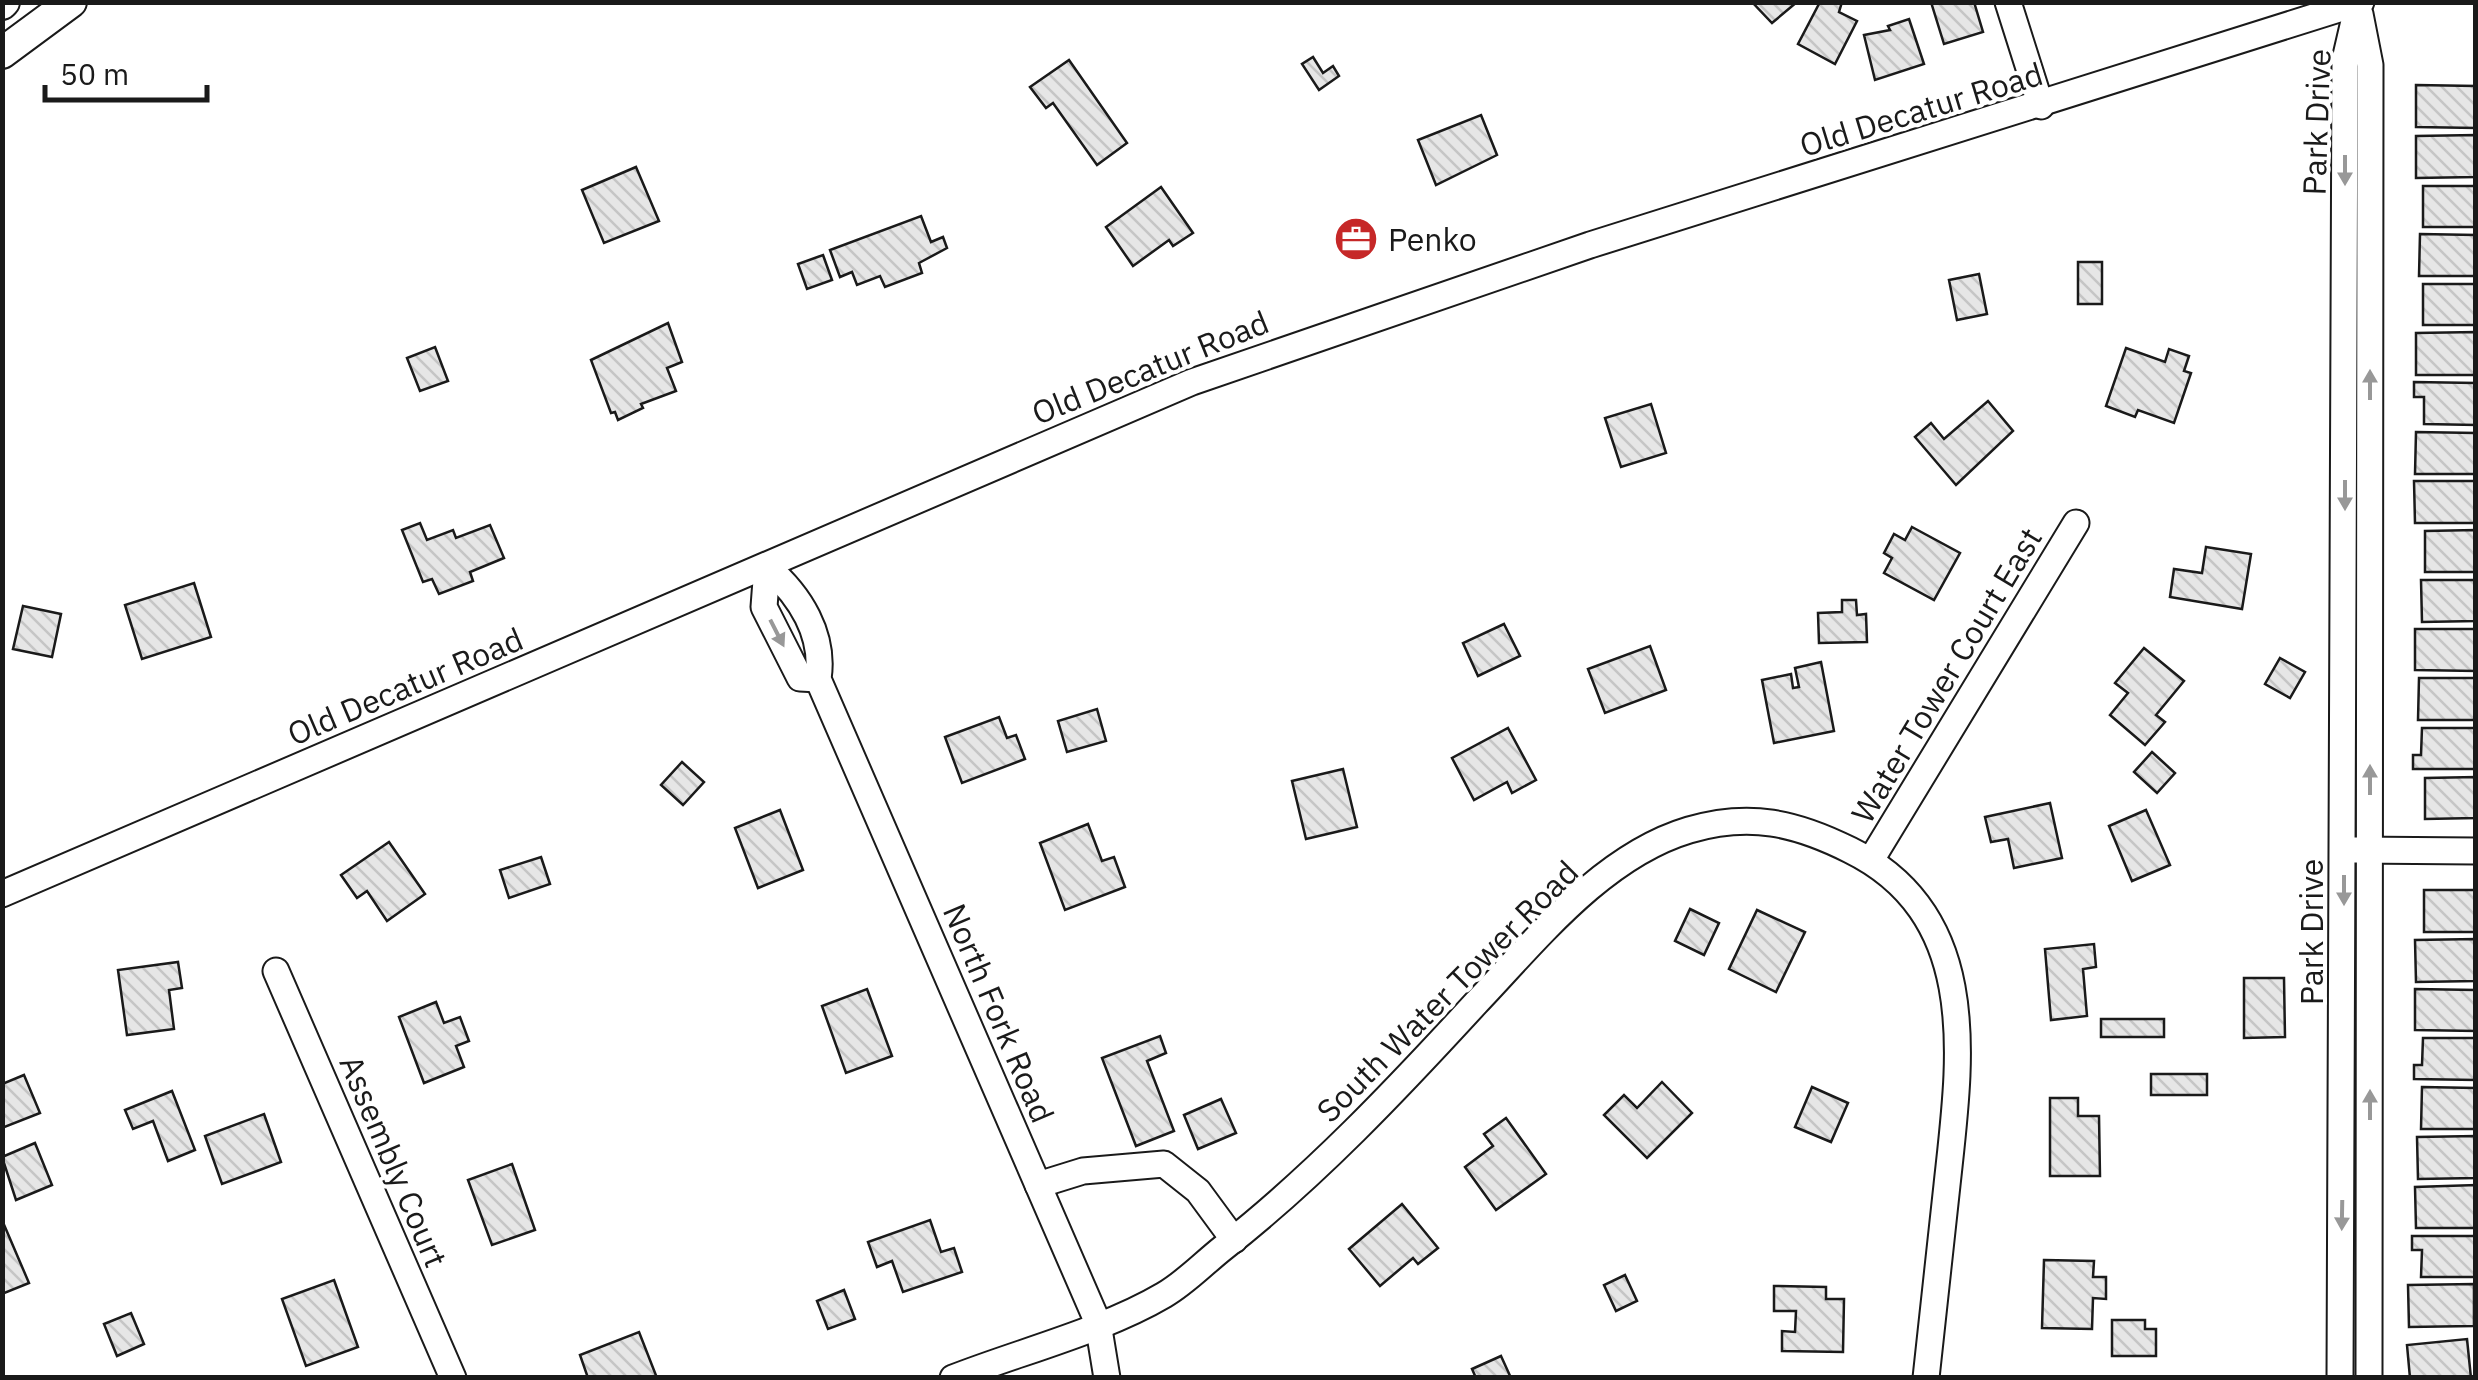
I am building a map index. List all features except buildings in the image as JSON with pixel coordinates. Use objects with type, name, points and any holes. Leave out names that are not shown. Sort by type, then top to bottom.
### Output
[{"type":"main road","points":[[2,53],[71,2]]},
{"type":"street","points":[[2008,2],[2042,106]]},
{"type":"street","name":"Old Decatur Road","points":[[2,894],[767,567],[903,504],[1292,344],[1590,245],[2042,106],[2359,3]]},
{"type":"street","name":"Park Drive","points":[[2340,1378],[2346,60],[2359,3]]},
{"type":"street","name":"Park Drive","points":[[2359,3],[2370,65],[2369,1378]]},
{"type":"street","name":"Water Tower Court East","points":[[1871,860],[2076,523]]},
{"type":"street","name":"North Fork Road","points":[[767,567],[794,590],[822,652],[818,679],[1098,1323],[1107,1378]]},
{"type":"street","name":"South Water Tower Road","points":[[952,1378],[1000,1369],[1164,1295],[1234,1240],[1393,1093],[1577,900],[1640,852],[1686,831],[1736,820],[1804,827],[1871,860],[1922,908],[1940,940],[1955,988],[1955,1108],[1926,1378]]},
{"type":"street","points":[[2344,850],[2476,851]]},
{"type":"street","name":"Assembly Court","points":[[276,971],[453,1378]]},
{"type":"street","points":[[1038,1185],[1083,1170],[1164,1164],[1198,1191],[1234,1240]]},
{"type":"place","name":"Penko","points":[[1356,239]]}]
